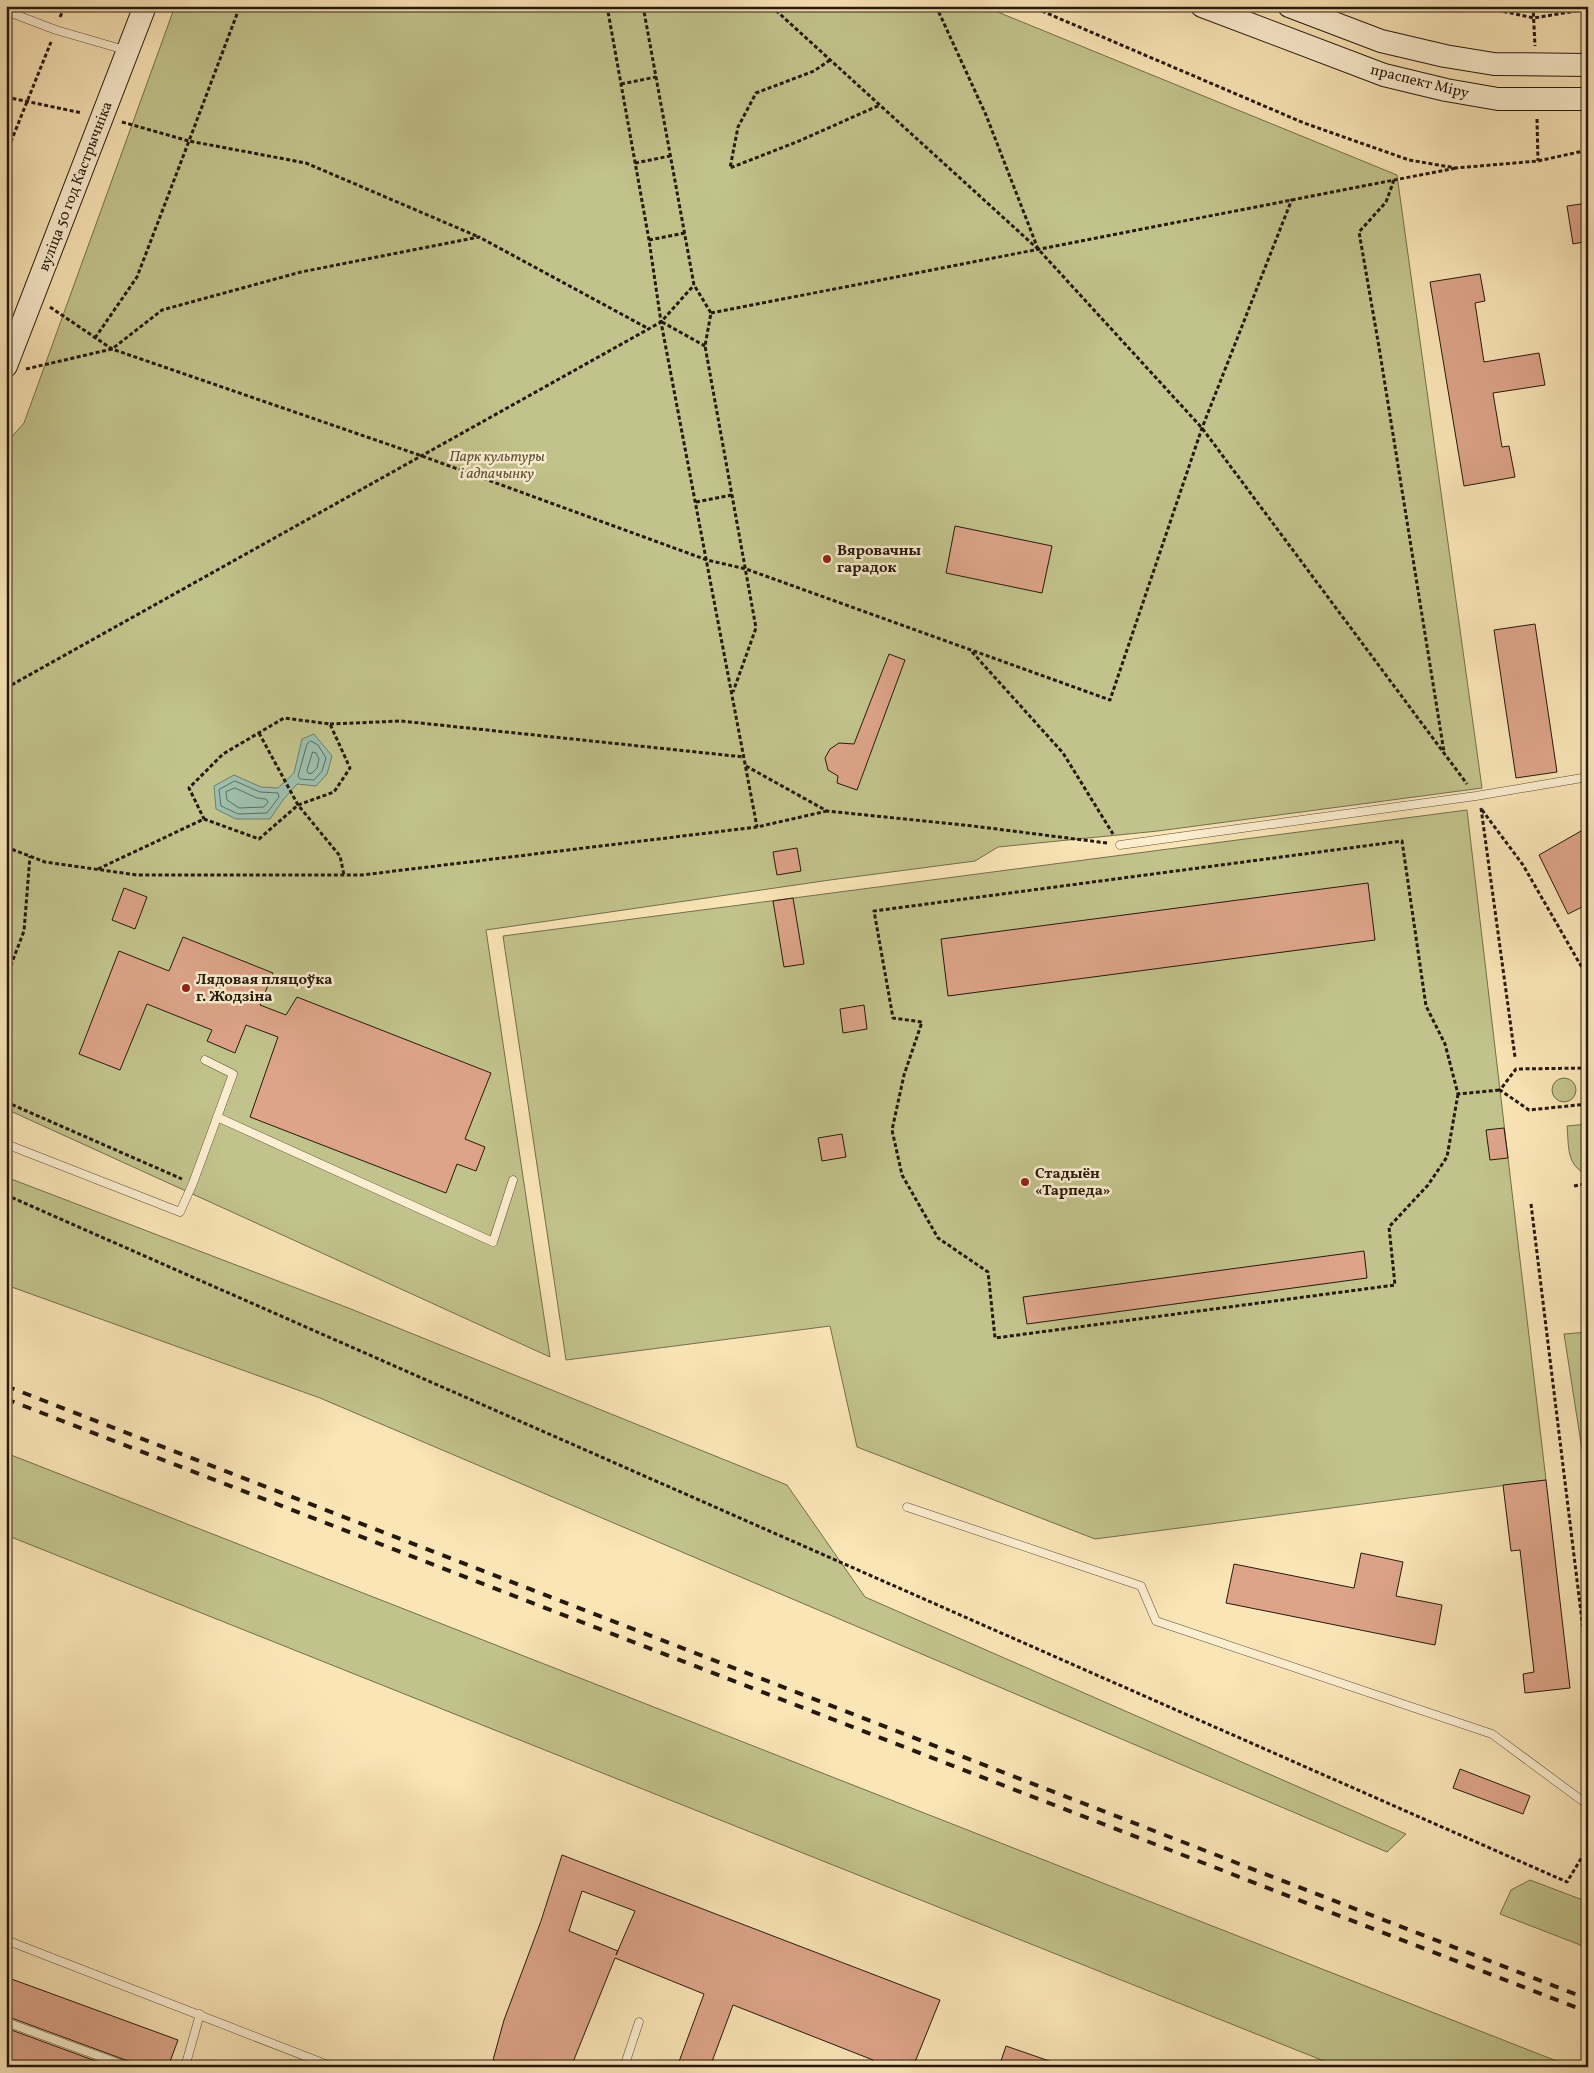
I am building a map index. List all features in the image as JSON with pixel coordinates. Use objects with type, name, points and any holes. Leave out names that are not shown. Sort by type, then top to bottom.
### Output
[{"type":"main road","name":"вуліца 50 год Кастрычніка","points":[[16,368],[33,296],[145,6]]},
{"type":"main road","name":"праспект Міру","points":[[1202,6],[1393,77],[1446,90],[1498,99],[1588,100]]},
{"type":"main road","name":"праспект Міру","points":[[1289,6],[1381,42],[1445,56],[1494,64],[1588,65]]},
{"type":"lane","points":[[6,11],[56,30],[127,51]]},
{"type":"lane","points":[[1120,845],[1476,796],[1588,777]]},
{"type":"lane","points":[[6,1144],[180,1212],[193,1183],[232,1074],[205,1060]]},
{"type":"lane","points":[[217,1117],[493,1242],[513,1180]]},
{"type":"lane","points":[[907,1507],[1141,1586],[1156,1621],[1492,1734],[1588,1805]]},
{"type":"lane","points":[[6,1940],[333,2067]]},
{"type":"lane","points":[[185,2067],[200,2014]]},
{"type":"lane","points":[[6,2022],[129,2067]]},
{"type":"lane","points":[[624,2067],[639,2022]]},
{"type":"path","points":[[6,154],[65,6]]},
{"type":"path","points":[[95,338],[136,277],[240,6]]},
{"type":"path","points":[[614,6],[607,7],[649,240],[661,322],[757,826]]},
{"type":"path","points":[[643,6],[694,284],[711,313],[705,346],[756,628],[732,693]]},
{"type":"path","points":[[771,6],[1039,250],[1202,428],[1476,796],[1482,809],[1523,865],[1588,978]]},
{"type":"path","points":[[936,6],[986,115],[1039,250]]},
{"type":"path","points":[[1030,6],[1304,122],[1409,160],[1456,168]]},
{"type":"path","points":[[1478,6],[1534,18],[1588,9]]},
{"type":"path","points":[[1533,6],[1534,18]]},
{"type":"path","points":[[830,60],[814,71],[756,93],[738,127],[730,168],[799,141],[880,105]]},
{"type":"path","points":[[621,84],[656,77]]},
{"type":"path","points":[[189,141],[306,163],[480,237],[649,329]]},
{"type":"path","points":[[711,313],[1394,179],[1456,168],[1538,161],[1588,150]]},
{"type":"path","points":[[635,163],[670,156]]},
{"type":"path","points":[[1394,179],[1386,202],[1359,232],[1381,357],[1444,753]]},
{"type":"path","points":[[33,296],[112,348],[422,456],[707,560],[746,570],[1110,700],[1202,428],[1292,199]]},
{"type":"path","points":[[649,240],[684,233]]},
{"type":"path","points":[[16,368],[112,348],[162,310],[300,272],[480,237]]},
{"type":"path","points":[[6,688],[661,322],[694,284]]},
{"type":"path","points":[[661,322],[705,346]]},
{"type":"path","points":[[696,502],[732,495]]},
{"type":"path","points":[[970,650],[1063,753],[1120,845]]},
{"type":"path","points":[[330,724],[350,768],[334,792],[298,805],[259,839],[204,819],[189,788],[223,754],[284,718],[330,724],[401,721],[744,757]]},
{"type":"path","points":[[259,733],[298,805],[340,856],[344,875]]},
{"type":"path","points":[[746,766],[827,811]]},
{"type":"path","points":[[1482,809],[1515,1057]]},
{"type":"path","points":[[6,847],[45,862],[137,875],[372,874],[757,826],[827,811],[973,826],[1120,845]]},
{"type":"path","points":[[97,869],[204,819]]},
{"type":"path","points":[[1402,841],[1426,1006],[1445,1044],[1458,1094],[1447,1157],[1428,1185],[1389,1227],[1396,1285],[995,1338],[988,1272],[938,1238],[902,1175],[892,1130],[904,1075],[922,1022],[893,1018],[874,911],[1402,841]]},
{"type":"path","points":[[6,978],[24,931],[30,856]]},
{"type":"path","points":[[1500,1090],[1516,1069],[1588,1068]]},
{"type":"path","points":[[1458,1094],[1500,1090],[1529,1110],[1588,1104]]},
{"type":"path","points":[[6,1102],[193,1183]]},
{"type":"path","points":[[1574,1186],[1588,1184]]},
{"type":"path","points":[[6,1195],[1567,1882],[1588,1847]]},
{"type":"path","points":[[1531,1204],[1588,1670]]},
{"type":"green space","name":"Парк культуры і адпачынку","points":[[175,6],[983,6],[1397,175],[1482,788],[1158,831],[998,847],[975,861],[486,930],[550,1357],[6,1109],[6,443],[24,423]]},
{"type":"green space","name":"Стадыён «Тарпеда»","points":[[1467,810],[1546,1480],[1095,1539],[857,1447],[830,1326],[566,1360],[503,936]]},
{"type":"green space","points":[[1564,1078],[1572,1082],[1576,1090],[1572,1098],[1564,1102],[1556,1098],[1552,1090],[1556,1082]]},
{"type":"green space","points":[[1588,1124],[1588,1175],[1581,1171],[1572,1161],[1567,1126]]},
{"type":"green space","points":[[6,1177],[351,1309],[787,1485],[865,1597],[1406,1834],[1387,1852],[320,1398],[6,1285]]},
{"type":"green space","points":[[1588,1332],[1588,1488],[1564,1334]]},
{"type":"green space","points":[[6,1453],[1572,2067],[1339,2067],[6,1535]]},
{"type":"green space","points":[[1530,1880],[1588,1902],[1588,1948],[1500,1914],[1511,1890]]},
{"type":"water","points":[[314,734],[332,756],[327,774],[316,786],[297,784],[270,819],[236,819],[216,809],[214,786],[234,775],[261,787],[278,788],[294,773],[302,739]]},
{"type":"building","points":[[1588,203],[1588,241],[1573,244],[1567,206]]},
{"type":"building","points":[[1480,274],[1485,301],[1475,303],[1484,362],[1539,353],[1545,385],[1493,393],[1502,447],[1509,446],[1515,477],[1464,486],[1430,282]]},
{"type":"building","points":[[955,526],[1052,546],[1042,593],[946,573]]},
{"type":"building","points":[[1535,624],[1557,772],[1516,778],[1494,630]]},
{"type":"building","points":[[889,654],[905,660],[857,790],[837,783],[838,776],[828,770],[825,758],[830,749],[839,743],[854,744]]},
{"type":"building","points":[[1588,827],[1588,904],[1568,914],[1539,855]]},
{"type":"building","points":[[797,848],[801,871],[777,875],[773,852]]},
{"type":"building","points":[[1368,883],[1375,940],[948,996],[941,939]]},
{"type":"building","points":[[124,888],[147,897],[135,929],[112,920]]},
{"type":"building","points":[[793,898],[804,964],[784,967],[773,901]]},
{"type":"building","points":[[183,937],[273,973],[260,1005],[286,1015],[297,997],[491,1073],[465,1139],[485,1147],[476,1171],[457,1164],[446,1193],[250,1117],[278,1037],[246,1025],[235,1053],[207,1041],[212,1030],[147,1004],[120,1070],[79,1054],[119,951],[169,971]]},
{"type":"building","points":[[864,1005],[867,1029],[843,1033],[840,1009]]},
{"type":"building","points":[[1504,1128],[1508,1158],[1490,1160],[1486,1130]]},
{"type":"building","points":[[842,1134],[846,1157],[822,1161],[818,1138]]},
{"type":"building","points":[[1364,1251],[1367,1278],[1027,1324],[1023,1297]]},
{"type":"building","points":[[1546,1480],[1570,1688],[1525,1693],[1523,1674],[1534,1672],[1520,1550],[1511,1551],[1503,1485]]},
{"type":"building","points":[[1361,1553],[1403,1562],[1396,1596],[1442,1605],[1435,1645],[1226,1603],[1234,1564],[1354,1588]]},
{"type":"building","points":[[1460,1769],[1530,1796],[1523,1814],[1453,1788]]},
{"type":"building","points":[[562,1855],[940,2000],[913,2067],[871,2067],[873,2060],[733,2005],[710,2067],[677,2067],[704,1994],[615,1958],[571,2067],[510,2067],[493,2060],[504,2020],[541,1921]],"holes":[[[582,1891],[635,1911],[618,1951],[569,1931]]]},
{"type":"building","points":[[6,1977],[178,2040],[168,2067],[135,2067],[131,2062],[6,2016]]},
{"type":"building","points":[[6,2028],[112,2067],[6,2067]]},
{"type":"building","points":[[1006,2046],[1058,2064],[1057,2067],[999,2067]]},
{"type":"railway","points":[[6,1386],[1588,1999]]},
{"type":"railway","points":[[6,1399],[1588,2012]]},
{"type":"place","name":"Вяровачны гарадок","points":[[827,559]]},
{"type":"place","name":"Лядовая пляцоўка г. Жодзіна","points":[[186,988]]},
{"type":"place","name":"Стадыён «Тарпеда»","points":[[1025,1182]]}]
